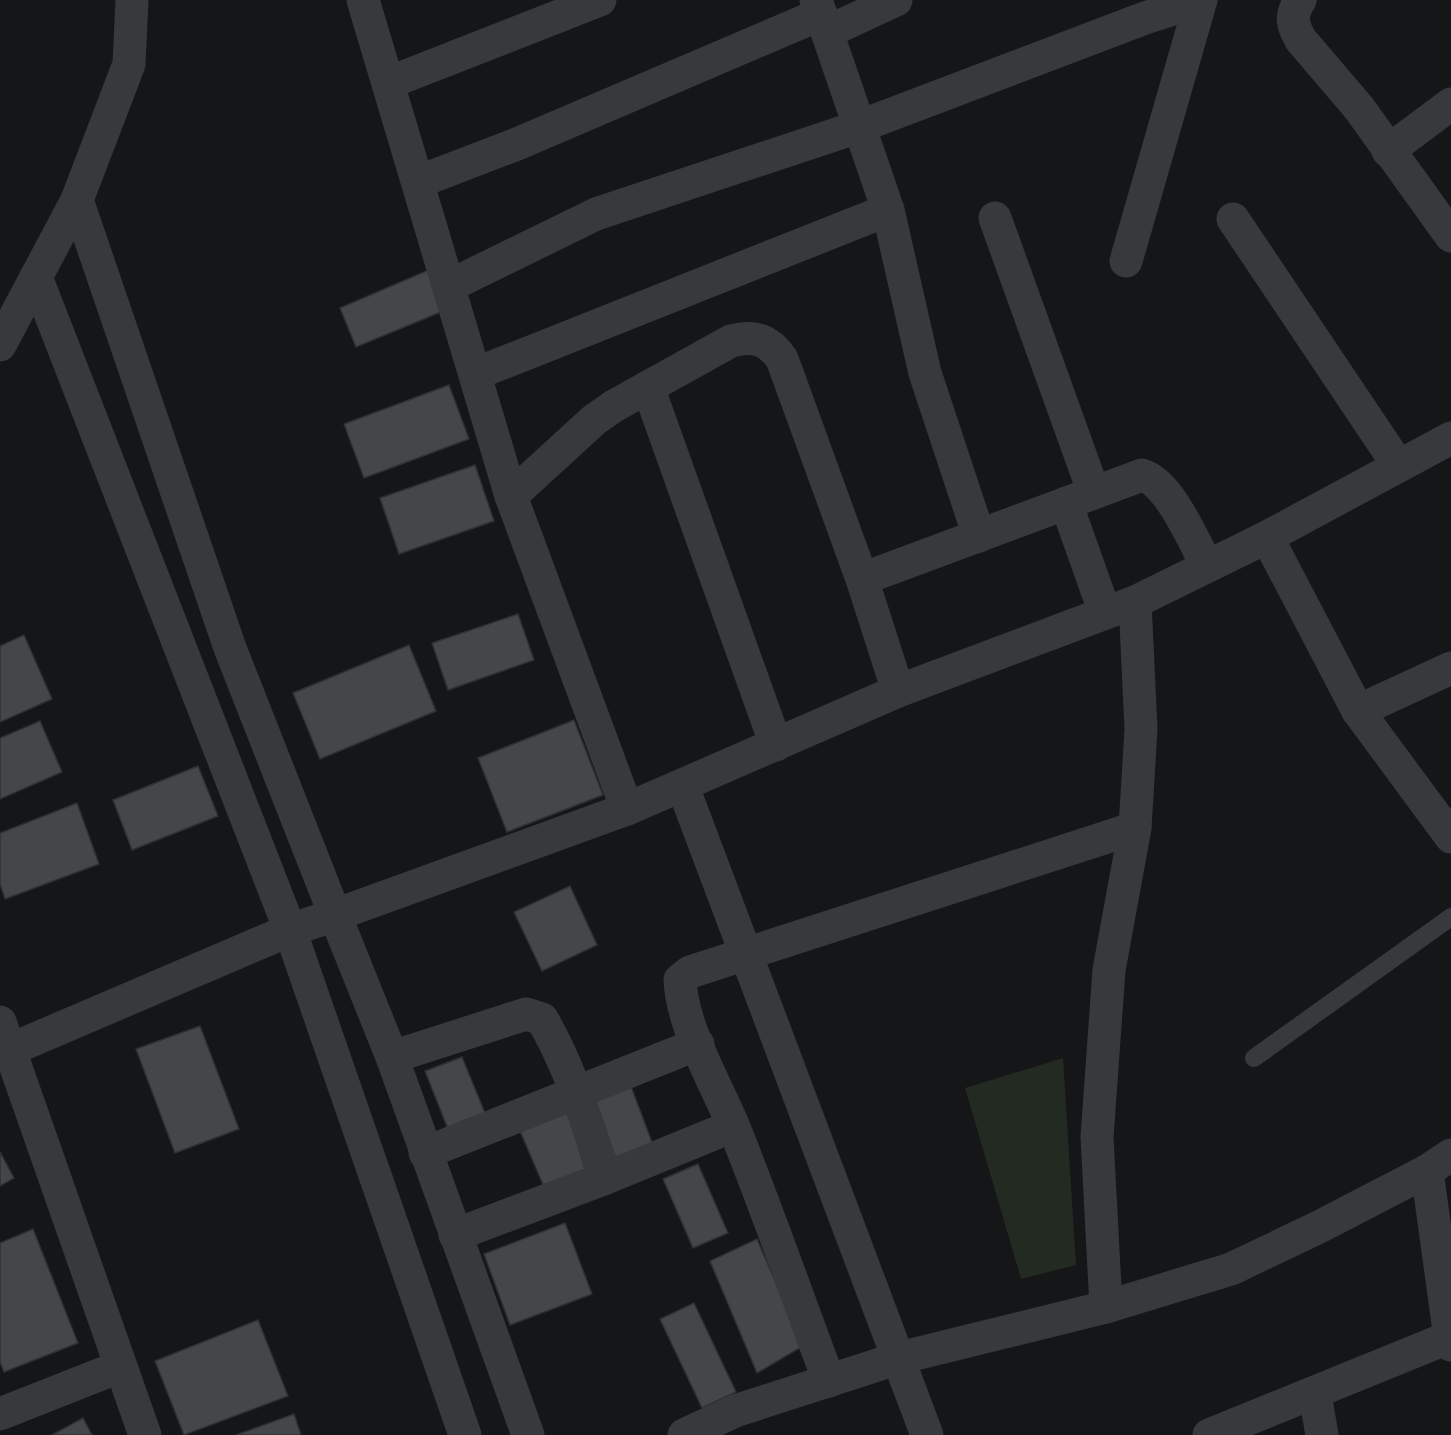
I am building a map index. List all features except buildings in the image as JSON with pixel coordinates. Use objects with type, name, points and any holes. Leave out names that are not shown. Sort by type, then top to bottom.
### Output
[{"type":"street","points":[[0,345],[77,200],[129,64],[132,0]]},
{"type":"street","points":[[363,0],[511,496],[627,809]]},
{"type":"street","points":[[388,83],[600,0]]},
{"type":"street","points":[[418,182],[517,144],[821,16],[896,0]]},
{"type":"street","points":[[449,286],[596,214],[858,127],[1145,18],[1201,0]]},
{"type":"street","points":[[1126,261],[1201,0]]},
{"type":"street","points":[[1289,5],[1294,28],[1302,40],[1359,108],[1451,236]]},
{"type":"street","points":[[821,16],[888,210],[925,373],[980,536]]},
{"type":"street","points":[[1388,151],[1451,104]]},
{"type":"street","points":[[77,200],[230,648],[392,1057],[528,1435]]},
{"type":"street","points":[[475,374],[888,210]]},
{"type":"street","points":[[995,218],[1080,498],[1120,608],[1141,729],[1136,828],[1109,970],[1097,1137],[1106,1307]]},
{"type":"street","points":[[1233,219],[1398,465]]},
{"type":"street","points":[[36,277],[290,930],[465,1435]]},
{"type":"street","points":[[511,496],[594,420],[731,340],[748,337],[764,340],[774,347],[782,359],[862,579],[898,691]]},
{"type":"street","points":[[648,387],[776,745]]},
{"type":"street","points":[[146,1435],[119,1367],[3,1042],[290,930],[627,809],[683,787],[898,691],[1120,608],[1267,537],[1451,438]]},
{"type":"street","points":[[862,579],[1142,475],[1153,478],[1164,489],[1207,565]]},
{"type":"street","points":[[1267,537],[1358,711],[1451,837]]},
{"type":"street","points":[[1358,711],[1451,668]]},
{"type":"street","points":[[683,787],[927,1435]]},
{"type":"street","points":[[829,1381],[733,1126],[698,1044],[680,995],[680,980],[690,972],[1136,828]]},
{"type":"street","points":[[392,1057],[526,1014],[542,1019],[552,1036],[576,1092],[606,1178]]},
{"type":"street","points":[[425,1153],[698,1044]]},
{"type":"street","points":[[455,1235],[606,1178],[733,1126]]},
{"type":"street","points":[[695,1433],[735,1411],[899,1358],[1106,1307],[1231,1269],[1320,1227],[1439,1163],[1450,1341],[1209,1435]]},
{"type":"street","points":[[0,1414],[119,1367]]},
{"type":"street","points":[[1315,1394],[1322,1435]]},
{"type":"lane","points":[[1254,1058],[1451,918]]},
{"type":"shaded area","points":[[1063,1058],[1076,1265],[1021,1279],[965,1088]]}]
